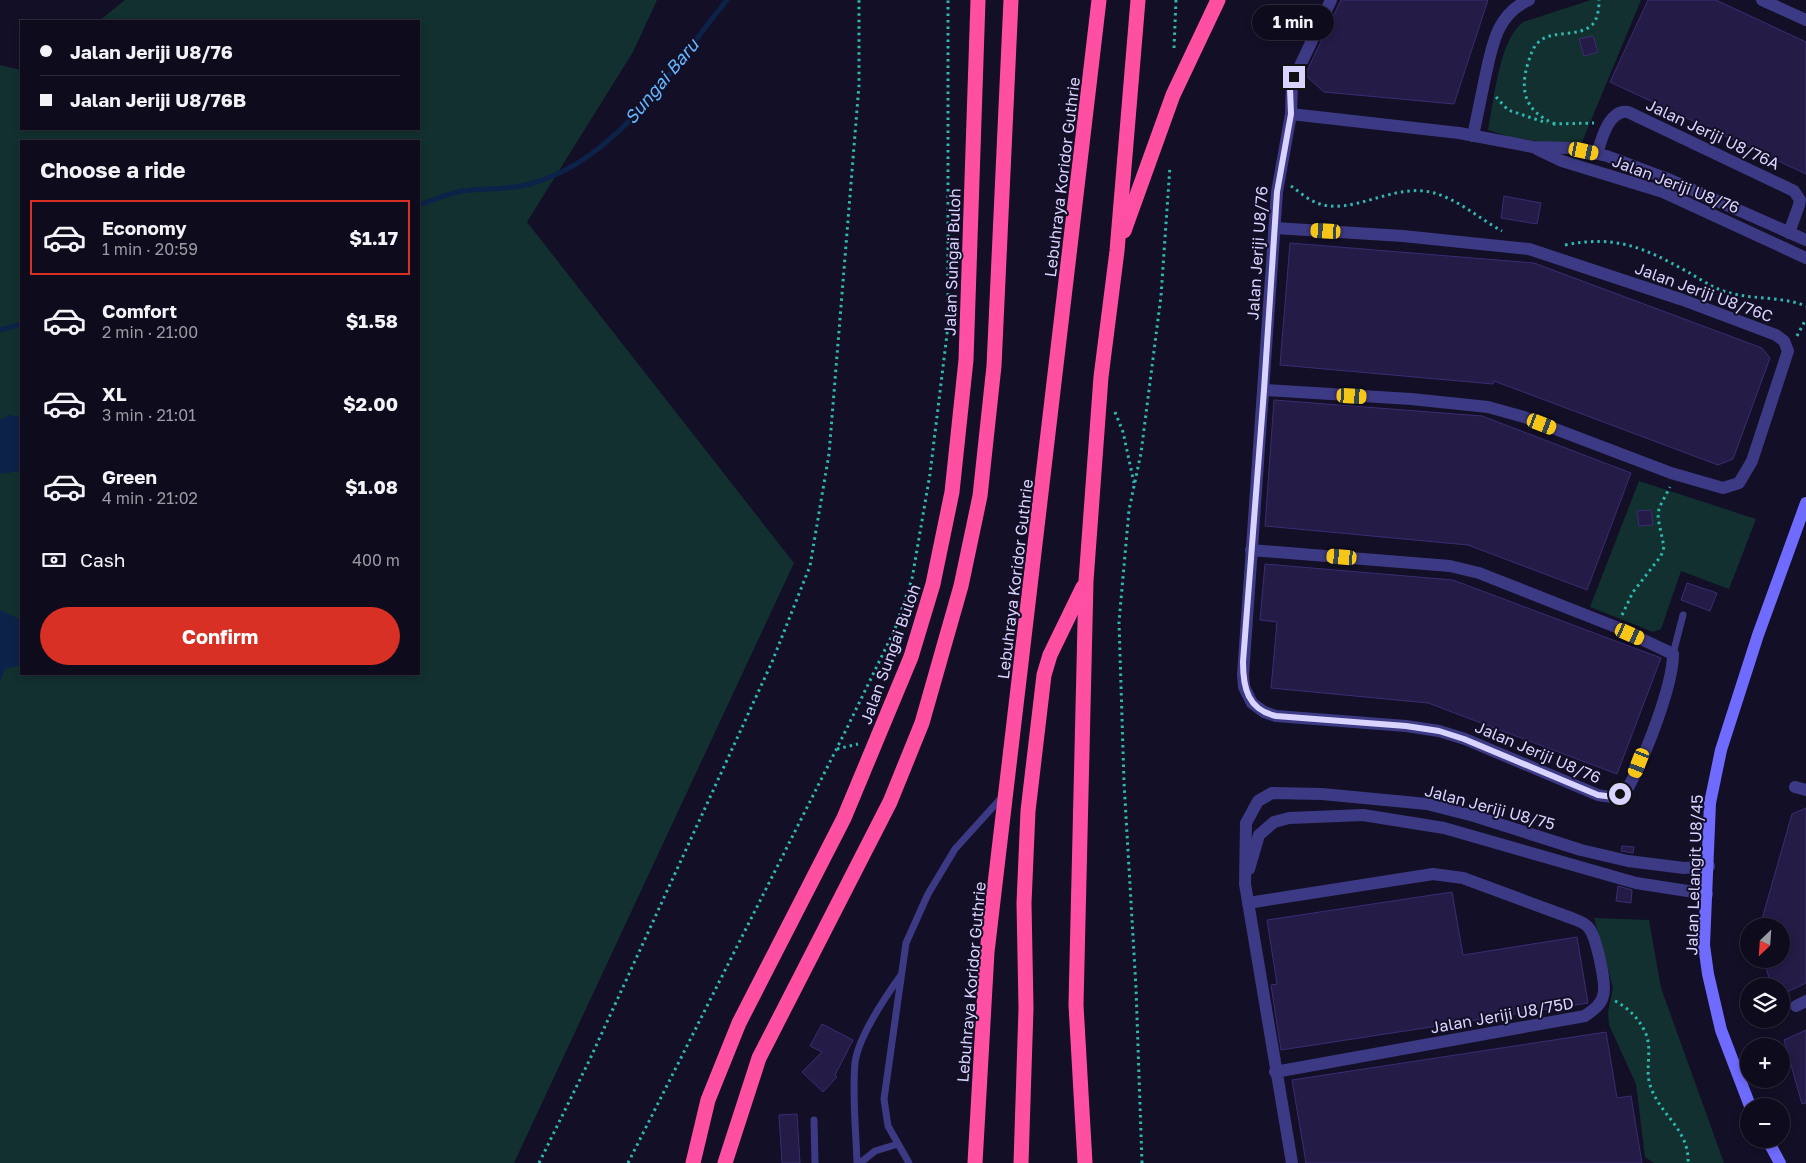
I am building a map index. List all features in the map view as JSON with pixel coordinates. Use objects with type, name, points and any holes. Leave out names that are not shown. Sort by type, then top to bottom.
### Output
[{"type":"highway","name":"Jalan Sungai Buloh","points":[[693,1163],[708,1100],[739,1023],[844,818],[911,657],[933,584],[952,492],[966,360],[978,0]]},
{"type":"highway","points":[[726,1163],[759,1058],[890,802],[922,723],[960,586],[980,496],[994,366],[1011,0]]},
{"type":"highway","name":"Lebuhraya Koridor Guthrie","points":[[975,1163],[987,952],[1008,790],[1099,0]]},
{"type":"highway","points":[[1085,1163],[1076,1005],[1086,581],[1101,377],[1117,251],[1138,0]]},
{"type":"highway","points":[[1117,251],[1173,95],[1218,0]]},
{"type":"highway","points":[[1021,1163],[1026,1008],[1024,903],[1028,811],[1044,675],[1050,655],[1086,581]]},
{"type":"street","points":[[1291,114],[1290,88],[1331,0]]},
{"type":"street","points":[[1473,136],[1497,31],[1514,9],[1529,0]]},
{"type":"street","points":[[1762,0],[1806,20]]},
{"type":"street","name":"Jalan Jeriji U8/76A","points":[[1610,123],[1616,115],[1628,112],[1790,188],[1798,195],[1800,200],[1789,233]]},
{"type":"street","name":"Jalan Jeriji U8/76","points":[[1673,654],[1670,680],[1632,780],[1626,791],[1614,797],[1598,795],[1464,739],[1439,731],[1406,726],[1270,715],[1252,704],[1244,687],[1243,675],[1251,550],[1279,176],[1291,114],[1473,136],[1533,147],[1570,148],[1597,154],[1668,179],[1806,240]]},
{"type":"street","points":[[1597,154],[1610,123]]},
{"type":"street","name":"Jalan Jeriji U8/76","points":[[1533,147],[1562,161],[1663,192],[1806,258]]},
{"type":"street","name":"Jalan Jeriji U8/76C","points":[[1264,390],[1411,399],[1488,407],[1524,417],[1676,475],[1723,488],[1733,486],[1744,477],[1752,461],[1787,357],[1787,346],[1780,337],[1683,300],[1529,248],[1403,236],[1275,228]]},
{"type":"street","name":"Jalan Lelangit U8/45","points":[[1747,1098],[1730,1059],[1714,1005],[1704,945],[1709,866],[1710,803],[1721,750],[1758,635],[1806,503]]},
{"type":"street","points":[[1251,550],[1463,569],[1479,573],[1616,627],[1673,654]]},
{"type":"street","name":"Jalan Jeriji U8/75","points":[[1292,1163],[1275,1072],[1245,884],[1246,823],[1258,802],[1272,793],[1322,794],[1428,804],[1474,816],[1581,850],[1628,861],[1684,868],[1709,866]]},
{"type":"street","name":"Jalan Jeriji U8/75","points":[[1245,884],[1259,835],[1274,822],[1289,818],[1363,815],[1444,828],[1636,883],[1707,894]]},
{"type":"street","points":[[1248,903],[1433,874],[1463,878],[1574,919],[1588,926],[1594,936],[1604,995]]},
{"type":"street","name":"Jalan Jeriji U8/75D","points":[[1275,1072],[1585,1016],[1598,1006],[1604,995]]},
{"type":"street","points":[[1772,1148],[1780,1163]]},
{"type":"lane","points":[[1673,654],[1683,615]]},
{"type":"lane","points":[[909,1163],[888,1126],[884,1099],[906,943],[928,894],[955,849],[1008,790]]},
{"type":"lane","points":[[858,1163],[854,1104],[856,1062],[859,1049],[887,994],[902,974]]},
{"type":"lane","points":[[814,1120],[815,1163]]},
{"type":"lane","points":[[858,1163],[875,1150],[898,1144]]},
{"type":"path","points":[[539,1163],[590,1059],[772,662],[810,566],[830,445],[859,86],[859,0]]},
{"type":"path","points":[[628,1163],[846,732],[895,629],[912,579],[930,474],[948,326],[948,0]]},
{"type":"path","points":[[1174,48],[1176,0]]},
{"type":"path","points":[[1555,124],[1542,119],[1526,99],[1523,89],[1530,55],[1534,46],[1543,39],[1556,34],[1586,29],[1594,24],[1598,13],[1599,0]]},
{"type":"path","points":[[1485,81],[1499,102],[1508,110],[1555,124],[1610,123]]},
{"type":"path","points":[[1142,1163],[1118,622],[1129,510],[1141,453],[1161,296],[1170,166]]},
{"type":"path","points":[[1112,404],[1123,432],[1134,486]]},
{"type":"path","points":[[1616,627],[1634,592],[1661,556],[1664,547],[1658,518],[1659,508],[1676,475]]},
{"type":"path","points":[[1604,995],[1634,1015],[1644,1030],[1649,1047],[1649,1080],[1654,1093],[1689,1149],[1688,1163]]},
{"type":"green space","points":[[125,0],[657,0],[633,52],[527,222],[794,563],[514,1163],[0,1163],[0,65],[20,70],[20,130],[420,130],[420,20],[100,20]]},
{"type":"green space","points":[[1591,0],[1641,0],[1580,147],[1510,137],[1488,130],[1495,87],[1503,56],[1508,42],[1515,31],[1523,22]]},
{"type":"green space","points":[[1639,481],[1756,519],[1729,589],[1681,571],[1661,629],[1653,632],[1590,607]]},
{"type":"green space","points":[[1594,918],[1649,920],[1661,988],[1724,1163],[1654,1163],[1645,1157],[1636,1084],[1609,1025],[1608,1012],[1613,988]]},
{"type":"water","points":[[9,415],[20,417],[20,471],[0,474],[0,420]]},
{"type":"water","points":[[0,610],[20,620],[20,665],[5,669],[0,682]]},
{"type":"building","points":[[1341,0],[1488,0],[1454,104],[1324,92],[1305,75]]},
{"type":"building","points":[[1648,0],[1716,0],[1806,42],[1806,174],[1610,82]]},
{"type":"building","points":[[1593,36],[1598,52],[1584,56],[1579,39]]},
{"type":"building","points":[[1504,196],[1541,203],[1537,224],[1501,218]]},
{"type":"building","points":[[1290,243],[1534,263],[1762,348],[1770,358],[1733,459],[1718,465],[1494,381],[1493,384],[1280,365]]},
{"type":"building","points":[[1274,400],[1482,416],[1631,473],[1587,590],[1468,545],[1265,526]]},
{"type":"building","points":[[1651,510],[1653,525],[1639,526],[1637,511]]},
{"type":"building","points":[[1265,564],[1453,580],[1661,658],[1617,774],[1428,703],[1271,688],[1277,622],[1260,620]]},
{"type":"building","points":[[1687,583],[1717,593],[1710,611],[1681,600]]},
{"type":"building","points":[[1806,808],[1806,983],[1790,991],[1790,978],[1769,978],[1766,968],[1790,968],[1790,918],[1762,918],[1792,814]]},
{"type":"building","points":[[1622,846],[1634,847],[1633,853],[1621,851]]},
{"type":"building","points":[[1618,886],[1632,890],[1631,903],[1616,901]]},
{"type":"building","points":[[1452,892],[1463,955],[1577,937],[1588,1003],[1281,1050],[1271,985],[1277,984],[1267,920]]},
{"type":"building","points":[[822,1024],[853,1040],[835,1075],[837,1077],[823,1092],[802,1072],[822,1052],[810,1046]]},
{"type":"building","points":[[1806,1030],[1806,1103],[1802,1104],[1790,1061],[1790,1038],[1788,1038]]},
{"type":"building","points":[[1606,1032],[1617,1098],[1631,1096],[1642,1163],[1306,1163],[1292,1080]]},
{"type":"building","points":[[797,1114],[800,1163],[782,1163],[779,1115]]},
{"type":"waterway","name":"Sungai Baru","points":[[420,205],[462,191],[530,184],[562,172],[591,155],[617,133],[641,108],[727,0]]},
{"type":"waterway","name":"Sungai Baru","points":[[0,330],[20,324]]},
{"type":"route","points":[[1294,77],[1290,88],[1291,114],[1277,192],[1243,662],[1244,687],[1248,697],[1252,704],[1270,715],[1406,726],[1439,731],[1464,739],[1598,795],[1614,797],[1620,794]]}]
